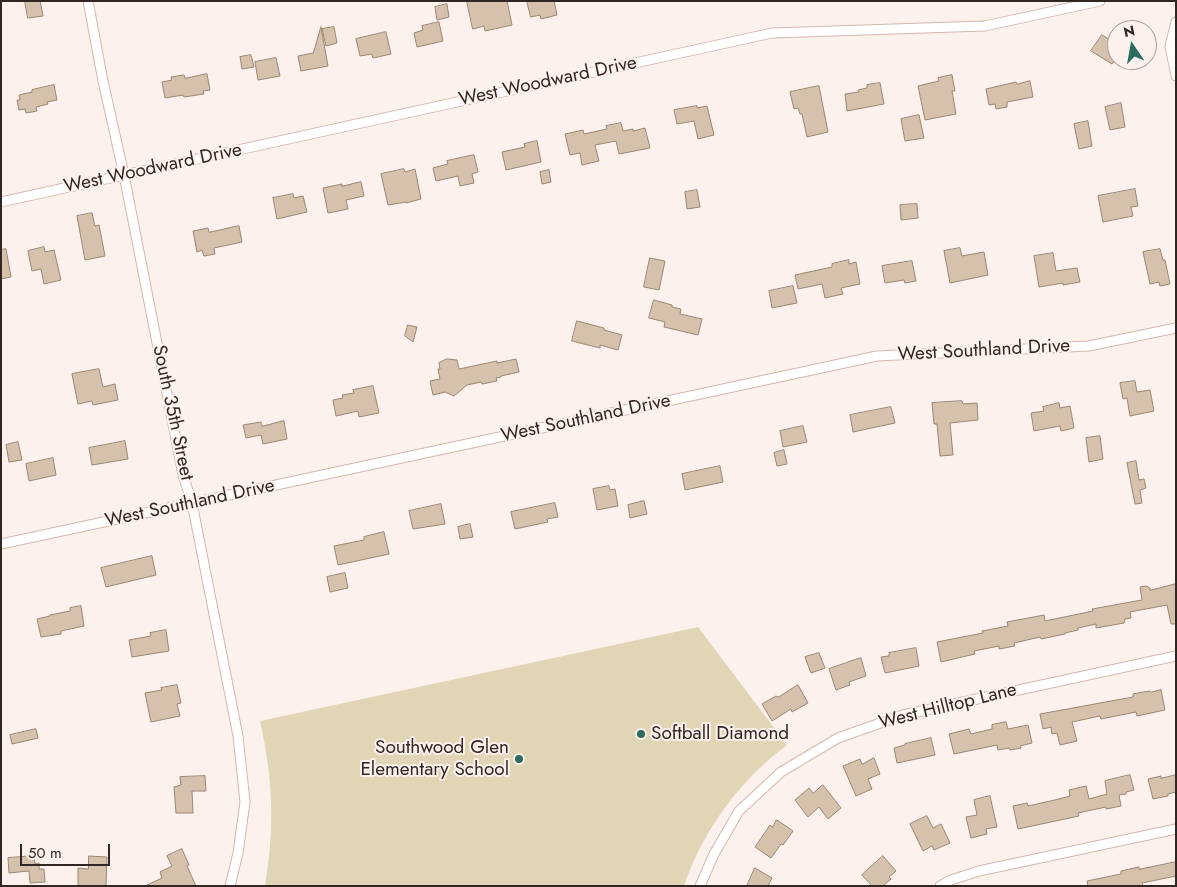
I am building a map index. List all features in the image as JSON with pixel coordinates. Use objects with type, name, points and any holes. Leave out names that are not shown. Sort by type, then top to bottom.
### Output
[{"type":"street","name":"South 35th Street","points":[[88,1],[102,81],[124,175],[183,475],[192,503],[238,736],[245,802],[238,853],[230,886]]},
{"type":"street","name":"West Woodward Drive","points":[[1,202],[772,33],[985,26],[1100,1]]},
{"type":"street","points":[[1176,22],[1170,46],[1176,76]]},
{"type":"street","name":"West Southland Drive","points":[[1,544],[877,356],[1089,346],[1176,328]]},
{"type":"street","name":"West Hilltop Lane","points":[[700,886],[714,854],[739,811],[781,772],[838,738],[903,715],[1176,656]]},
{"type":"street","points":[[940,886],[951,880],[979,871],[1176,829]]},
{"type":"shaded area","name":"Southwood Glen Elementary School","points":[[698,627],[787,745],[754,774],[725,808],[702,845],[684,886],[265,886],[270,843],[271,803],[268,763],[260,721]]},
{"type":"building","points":[[25,1],[40,1],[43,16],[28,18]]},
{"type":"building","points":[[467,1],[507,1],[512,25],[485,31],[484,26],[473,29]]},
{"type":"building","points":[[527,1],[554,1],[557,15],[541,19],[540,15],[531,17]]},
{"type":"building","points":[[447,4],[449,17],[437,20],[435,7]]},
{"type":"building","points":[[439,22],[443,41],[417,47],[414,33],[423,30],[422,26]]},
{"type":"building","points":[[321,27],[328,66],[301,71],[298,56],[313,53]]},
{"type":"building","points":[[334,27],[337,43],[326,46],[322,29]]},
{"type":"building","points":[[386,32],[391,54],[373,58],[372,54],[360,56],[356,39]]},
{"type":"building","points":[[1102,35],[1107,38],[1107,61],[1091,51]]},
{"type":"building","points":[[251,55],[254,67],[242,69],[240,57]]},
{"type":"building","points":[[276,58],[280,76],[258,80],[255,62]]},
{"type":"building","points":[[207,74],[210,90],[203,91],[204,94],[165,98],[162,82],[172,80],[171,77],[184,75],[185,78]]},
{"type":"building","points":[[952,75],[955,91],[952,91],[956,114],[925,120],[918,86],[939,81],[938,78]]},
{"type":"building","points":[[1030,81],[1033,97],[1007,102],[1007,107],[996,109],[995,104],[989,105],[986,89],[1016,82],[1017,84]]},
{"type":"building","points":[[880,83],[884,104],[847,111],[845,94],[859,92],[858,90],[867,88],[867,85]]},
{"type":"building","points":[[54,85],[57,100],[36,107],[37,111],[26,113],[25,109],[19,110],[17,100],[20,100],[19,95]]},
{"type":"building","points":[[819,86],[828,132],[807,137],[802,114],[800,114],[798,108],[794,109],[790,92]]},
{"type":"building","points":[[1121,103],[1125,127],[1110,130],[1105,107]]},
{"type":"building","points":[[697,106],[697,108],[707,106],[714,135],[698,139],[694,121],[677,124],[674,110]]},
{"type":"building","points":[[919,115],[924,138],[905,141],[901,119]]},
{"type":"building","points":[[1088,121],[1092,146],[1079,149],[1074,124]]},
{"type":"building","points":[[621,123],[623,131],[645,128],[650,148],[619,154],[616,141],[595,145],[599,161],[582,165],[580,153],[570,155],[565,134],[583,130],[584,134],[607,129],[606,126]]},
{"type":"building","points":[[537,141],[541,162],[506,170],[502,152],[525,147],[524,144]]},
{"type":"building","points":[[474,155],[478,172],[472,174],[474,183],[460,186],[458,176],[436,181],[433,168],[448,164],[447,161]]},
{"type":"building","points":[[404,169],[405,172],[415,169],[421,199],[388,205],[381,174]]},
{"type":"building","points":[[549,170],[551,182],[542,184],[540,172]]},
{"type":"building","points":[[361,182],[364,196],[346,200],[348,209],[328,213],[323,188]]},
{"type":"building","points":[[1135,189],[1138,206],[1131,207],[1133,216],[1103,222],[1098,196]]},
{"type":"building","points":[[697,190],[700,207],[687,209],[685,192]]},
{"type":"building","points":[[293,194],[294,198],[303,196],[307,212],[277,219],[273,198]]},
{"type":"building","points":[[917,204],[918,218],[901,220],[900,205]]},
{"type":"building","points":[[92,213],[95,226],[99,225],[105,256],[85,260],[77,216]]},
{"type":"building","points":[[239,226],[242,242],[214,248],[215,254],[204,256],[202,250],[197,252],[193,231],[208,228],[209,232]]},
{"type":"building","points":[[44,247],[45,252],[54,250],[61,280],[44,284],[41,269],[32,271],[28,251]]},
{"type":"building","points":[[960,248],[962,256],[984,252],[988,275],[950,283],[944,251]]},
{"type":"building","points":[[6,249],[11,277],[1,279],[1,250]]},
{"type":"building","points":[[1160,249],[1163,260],[1165,260],[1170,284],[1160,286],[1159,282],[1150,284],[1143,252]]},
{"type":"building","points":[[1053,253],[1056,271],[1077,268],[1080,282],[1039,287],[1034,256]]},
{"type":"building","points":[[650,258],[665,261],[659,290],[644,287]]},
{"type":"building","points":[[849,260],[849,264],[856,262],[860,284],[841,288],[843,294],[825,298],[822,284],[798,289],[795,275],[832,267],[832,264]]},
{"type":"building","points":[[912,261],[916,281],[905,283],[904,280],[885,283],[882,266]]},
{"type":"building","points":[[793,286],[797,303],[772,308],[769,291]]},
{"type":"building","points":[[654,300],[681,309],[680,314],[702,319],[698,335],[664,327],[665,322],[649,318]]},
{"type":"building","points":[[577,321],[622,335],[618,350],[572,341]]},
{"type":"building","points":[[408,325],[417,327],[413,342],[405,336]]},
{"type":"building","points":[[447,359],[457,360],[459,369],[516,359],[519,372],[496,378],[497,381],[467,385],[454,396],[445,392],[433,395],[430,381],[440,379],[439,363]]},
{"type":"building","points":[[99,369],[103,387],[115,384],[118,400],[93,405],[92,401],[78,404],[72,374]]},
{"type":"building","points":[[1135,381],[1137,392],[1150,390],[1154,411],[1130,416],[1127,398],[1123,399],[1120,383]]},
{"type":"building","points":[[373,386],[379,413],[359,417],[358,411],[336,416],[333,400],[343,398],[342,395],[354,393],[353,390]]},
{"type":"building","points":[[962,401],[963,404],[977,403],[978,420],[950,423],[953,455],[940,456],[937,424],[934,424],[932,403]]},
{"type":"building","points":[[1059,403],[1060,408],[1070,406],[1074,428],[1061,431],[1060,426],[1034,431],[1031,413],[1044,411],[1043,407]]},
{"type":"building","points":[[891,407],[895,423],[853,432],[850,415]]},
{"type":"building","points":[[284,421],[287,439],[263,444],[261,435],[246,438],[243,425],[261,422],[262,426]]},
{"type":"building","points":[[803,426],[807,442],[783,447],[780,431]]},
{"type":"building","points":[[1100,436],[1103,459],[1089,462],[1086,438]]},
{"type":"building","points":[[125,441],[128,459],[92,465],[89,448]]},
{"type":"building","points":[[18,442],[22,460],[9,462],[6,445]]},
{"type":"building","points":[[784,450],[787,464],[777,466],[774,453]]},
{"type":"building","points":[[53,458],[56,475],[29,481],[26,464]]},
{"type":"building","points":[[1136,461],[1139,480],[1144,479],[1146,488],[1140,490],[1142,503],[1135,504],[1127,463]]},
{"type":"building","points":[[720,466],[723,482],[685,490],[682,474]]},
{"type":"building","points":[[609,486],[610,490],[615,489],[618,506],[597,510],[593,489]]},
{"type":"building","points":[[644,501],[647,514],[630,518],[628,505]]},
{"type":"building","points":[[555,503],[558,517],[547,519],[548,522],[515,529],[511,512]]},
{"type":"building","points":[[441,504],[445,524],[413,529],[409,511]]},
{"type":"building","points":[[470,524],[473,537],[460,539],[458,527]]},
{"type":"building","points":[[384,532],[389,554],[338,565],[334,546],[364,540],[364,537]]},
{"type":"building","points":[[152,556],[156,575],[106,587],[101,568]]},
{"type":"building","points":[[345,573],[348,588],[330,592],[327,577]]},
{"type":"building","points":[[1176,584],[1176,624],[1171,624],[1167,605],[1130,612],[1131,618],[1125,619],[1124,623],[1096,628],[1096,624],[1078,628],[1078,630],[1065,634],[1014,643],[1015,646],[999,649],[999,646],[974,651],[975,654],[941,662],[937,642],[1008,626],[1007,622],[1044,615],[1045,621],[1093,611],[1092,609],[1142,600],[1140,587],[1146,586],[1150,590]]},
{"type":"building","points":[[81,606],[84,626],[61,631],[61,634],[41,637],[37,619],[70,611],[70,608]]},
{"type":"building","points":[[166,630],[169,651],[132,657],[129,640],[151,636],[150,633]]},
{"type":"building","points":[[916,648],[919,666],[885,673],[881,657],[889,656],[889,653]]},
{"type":"building","points":[[819,653],[825,668],[811,673],[805,657]]},
{"type":"building","points":[[861,658],[866,676],[849,682],[850,685],[836,690],[829,669]]},
{"type":"building","points":[[177,685],[181,703],[177,704],[180,716],[151,722],[145,693]]},
{"type":"building","points":[[798,685],[808,703],[792,712],[791,709],[772,721],[762,704]]},
{"type":"building","points":[[1161,690],[1165,710],[1137,716],[1136,712],[1101,719],[1100,716],[1072,722],[1077,741],[1060,745],[1057,733],[1052,734],[1051,727],[1043,729],[1040,714],[1133,697],[1133,694],[1143,692]]},
{"type":"building","points":[[1006,722],[1008,729],[1028,725],[1032,743],[1010,750],[1009,748],[998,750],[997,745],[954,754],[949,734],[969,729],[971,734],[992,729],[992,725]]},
{"type":"building","points":[[36,729],[38,738],[12,744],[10,735]]},
{"type":"building","points":[[931,738],[935,755],[897,763],[894,748]]},
{"type":"building","points":[[874,758],[880,774],[868,779],[872,789],[856,796],[843,766],[860,759],[862,764]]},
{"type":"building","points":[[1130,775],[1134,790],[1119,795],[1121,806],[1078,813],[1079,816],[1018,829],[1013,806],[1027,803],[1028,806],[1070,796],[1069,790],[1086,786],[1089,799],[1107,794],[1105,781]]},
{"type":"building","points":[[1176,775],[1176,792],[1153,799],[1148,779]]},
{"type":"building","points":[[205,776],[206,791],[192,791],[193,813],[176,813],[174,787],[181,785],[180,777]]},
{"type":"building","points":[[823,785],[841,808],[828,819],[819,807],[808,817],[795,800],[809,788],[813,793]]},
{"type":"building","points":[[990,796],[997,827],[986,829],[987,834],[971,838],[966,817],[977,815],[974,800]]},
{"type":"building","points":[[927,816],[933,828],[941,824],[950,843],[934,850],[932,846],[923,851],[910,824]]},
{"type":"building","points":[[777,820],[793,831],[771,858],[755,847],[770,825],[772,827]]},
{"type":"building","points":[[182,849],[196,886],[145,886],[162,878],[160,872],[172,866],[167,856]]},
{"type":"building","points":[[34,856],[35,864],[39,863],[39,869],[44,869],[45,882],[30,883],[29,871],[9,873],[8,858]]},
{"type":"building","points":[[89,856],[107,857],[106,886],[78,886],[78,868],[88,869]]},
{"type":"building","points":[[883,856],[896,871],[883,886],[872,886],[862,875]]},
{"type":"building","points":[[1176,862],[1176,876],[1142,883],[1143,886],[1088,886],[1087,881],[1121,874],[1121,871]]},
{"type":"building","points":[[755,868],[772,878],[768,886],[747,886]]},
{"type":"place","name":"Softball Diamond","points":[[641,734]]},
{"type":"place","name":"Southwood Glen Elementary School","points":[[519,759]]}]
